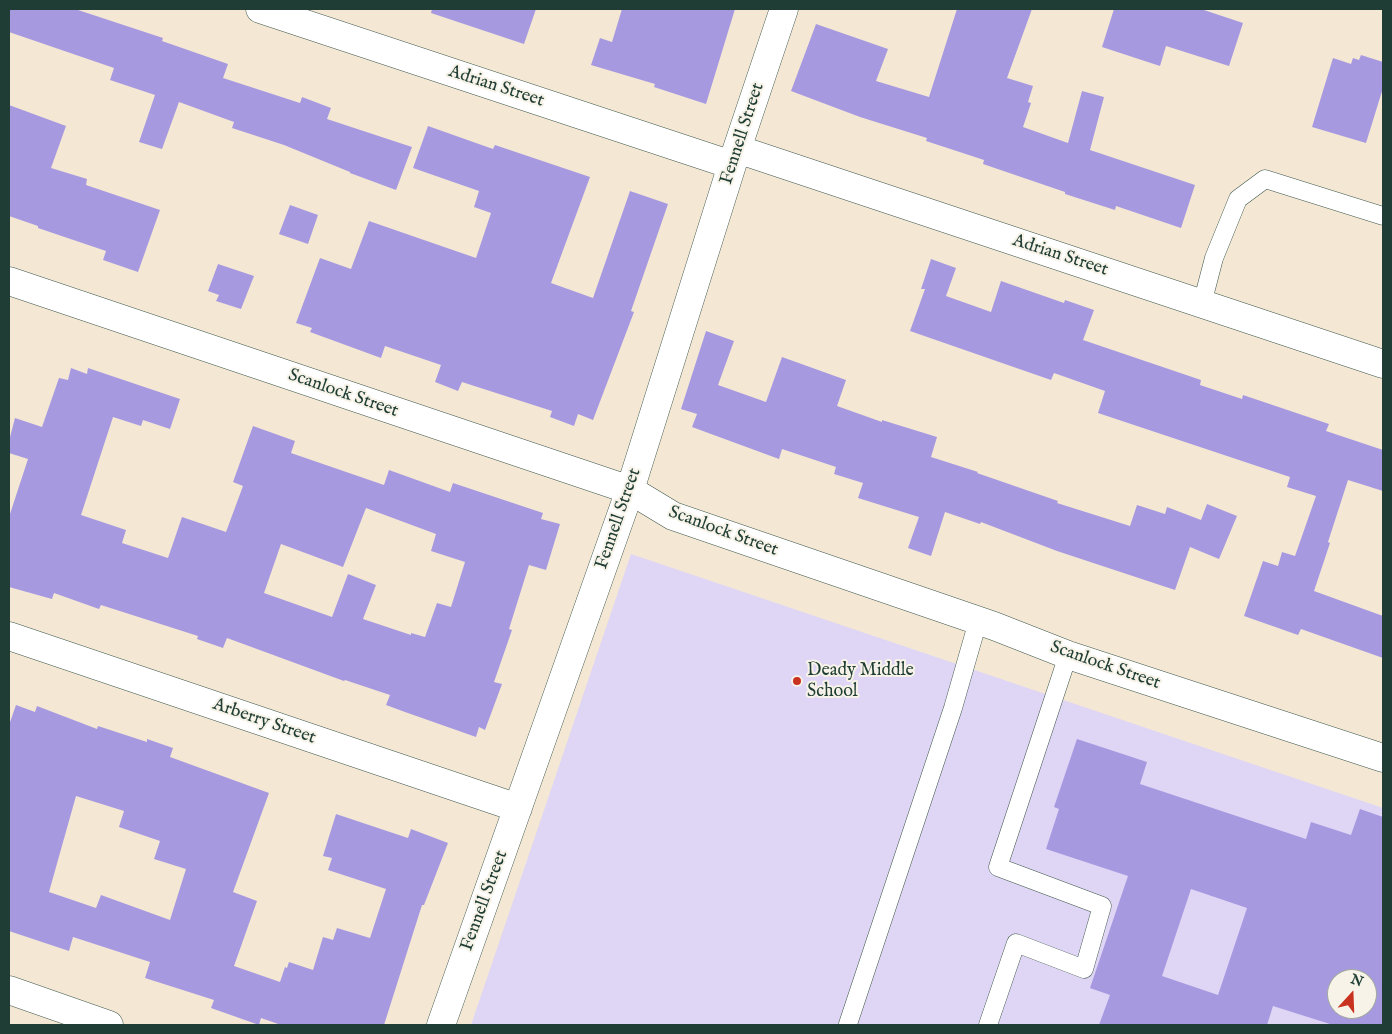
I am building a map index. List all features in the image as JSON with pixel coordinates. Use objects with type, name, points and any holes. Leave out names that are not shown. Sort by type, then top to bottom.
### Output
[{"type":"street","name":"Adrian Street","points":[[260,9],[1202,304],[1383,364]]},
{"type":"street","name":"Fennell Street","points":[[441,1025],[630,490],[735,157],[784,9]]},
{"type":"street","name":"Scanlock Street","points":[[9,281],[630,490],[673,516],[1068,654],[1383,758]]},
{"type":"street","name":"Arberry Street","points":[[9,636],[518,808]]},
{"type":"street","points":[[9,990],[109,1025]]},
{"type":"lane","points":[[1202,304],[1214,258],[1238,199],[1265,179],[1383,216]]},
{"type":"lane","points":[[848,1024],[953,708],[978,621]]},
{"type":"lane","points":[[988,1025],[1016,943],[1084,970],[1102,906],[998,867],[1068,654]]},
{"type":"shaded area","name":"Deady Middle School","points":[[631,554],[1383,808],[1383,1025],[471,1025]]},
{"type":"building","points":[[9,9],[75,9],[163,38],[162,41],[228,64],[223,78],[300,103],[302,97],[331,108],[327,119],[412,147],[396,190],[284,145],[232,128],[234,122],[179,102],[162,149],[139,142],[155,95],[110,80],[114,68],[9,32]]},
{"type":"building","points":[[432,9],[536,9],[524,44],[431,13]]},
{"type":"building","points":[[622,9],[735,9],[706,104],[654,87],[655,84],[591,65],[600,38],[612,42]]},
{"type":"building","points":[[957,9],[1032,9],[1007,78],[1033,86],[1028,102],[1031,103],[1023,127],[1068,143],[1082,91],[1104,97],[1090,150],[1195,185],[1181,228],[1116,206],[1115,210],[1065,194],[1065,192],[983,164],[984,160],[926,141],[927,138],[860,117],[791,91],[816,24],[888,49],[876,81],[929,97]]},
{"type":"building","points":[[1114,9],[1201,9],[1243,23],[1229,66],[1166,46],[1160,66],[1102,47]]},
{"type":"building","points":[[1361,55],[1383,62],[1383,88],[1366,143],[1312,127],[1333,58],[1351,64],[1353,58],[1359,60]]},
{"type":"building","points":[[9,105],[66,126],[51,168],[87,179],[86,185],[160,210],[138,272],[103,260],[106,251],[9,216]]},
{"type":"building","points":[[428,126],[493,149],[495,145],[590,177],[551,283],[593,298],[630,191],[668,204],[631,311],[634,312],[593,420],[578,414],[574,426],[550,417],[552,411],[462,382],[458,391],[435,382],[441,365],[385,346],[381,358],[310,332],[312,328],[296,323],[320,258],[351,269],[369,221],[476,258],[491,213],[474,207],[479,191],[413,168]]},
{"type":"building","points":[[290,205],[318,215],[308,244],[279,234]]},
{"type":"building","points":[[931,259],[956,268],[946,296],[991,312],[1001,281],[1064,303],[1065,300],[1094,310],[1083,340],[1201,380],[1200,385],[1242,399],[1243,395],[1329,424],[1326,431],[1383,450],[1383,491],[1348,480],[1314,591],[1383,616],[1383,658],[1301,629],[1298,635],[1244,616],[1263,561],[1278,566],[1282,552],[1295,556],[1316,496],[1287,487],[1290,477],[1098,413],[1105,391],[1054,373],[1051,380],[910,331],[925,289],[921,289]]},
{"type":"building","points":[[218,264],[254,276],[241,309],[216,301],[219,295],[208,291]]},
{"type":"building","points":[[706,331],[734,341],[718,385],[766,402],[782,357],[846,380],[837,406],[882,422],[882,420],[937,437],[931,457],[1058,501],[1057,503],[1130,526],[1137,505],[1165,514],[1167,507],[1201,520],[1207,504],[1237,516],[1219,559],[1190,547],[1175,590],[1057,551],[981,522],[980,524],[945,512],[931,556],[908,548],[919,517],[858,498],[863,483],[834,474],[836,467],[782,449],[779,459],[692,427],[697,414],[681,409]]},
{"type":"building","points":[[71,368],[87,374],[88,368],[180,399],[170,429],[143,420],[141,426],[113,417],[81,515],[126,530],[122,543],[168,558],[182,517],[226,532],[243,486],[233,482],[253,426],[295,441],[291,453],[384,485],[389,470],[450,492],[453,483],[543,513],[541,519],[560,524],[546,570],[529,565],[509,629],[512,630],[494,682],[502,684],[485,730],[479,727],[476,737],[405,712],[386,705],[390,695],[344,681],[227,638],[223,648],[197,639],[198,636],[101,605],[99,609],[54,593],[52,599],[9,587],[9,517],[28,459],[9,453],[9,441],[15,418],[42,427],[59,378],[68,380]],"holes":[[[366,508],[436,534],[431,551],[465,562],[451,607],[437,603],[425,637],[411,633],[411,635],[363,619],[376,585],[348,574],[332,617],[264,593],[281,544],[343,567]]]},
{"type":"building","points":[[16,705],[35,712],[37,706],[97,729],[98,726],[147,742],[147,739],[173,748],[170,757],[269,793],[233,892],[257,901],[234,966],[280,982],[285,967],[287,968],[289,962],[313,970],[323,937],[333,940],[337,928],[370,938],[386,889],[328,870],[332,858],[323,856],[336,814],[408,838],[411,829],[448,843],[424,905],[422,905],[384,1025],[281,1025],[261,1018],[259,1025],[211,1008],[214,1000],[145,978],[150,962],[73,937],[69,951],[9,931],[9,725]],"holes":[[[76,796],[124,811],[119,827],[160,841],[154,859],[186,869],[170,920],[101,895],[96,908],[49,892]]]},
{"type":"building","points":[[1077,739],[1147,762],[1140,784],[1306,839],[1311,822],[1351,835],[1360,809],[1383,817],[1383,1025],[1333,1025],[1273,1006],[1267,1025],[1099,1025],[1110,995],[1090,988],[1128,876],[1046,849],[1059,809],[1054,807]],"holes":[[[1191,889],[1247,908],[1218,995],[1162,976]]]},
{"type":"place","name":"Deady Middle School","points":[[797,681]]}]
